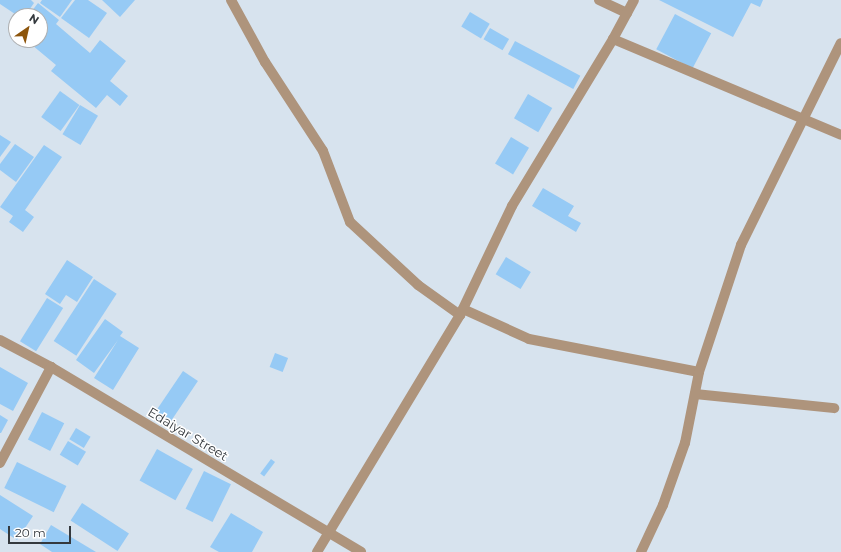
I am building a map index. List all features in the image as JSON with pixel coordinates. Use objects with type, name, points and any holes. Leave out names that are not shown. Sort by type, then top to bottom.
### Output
[{"type":"street","points":[[231,0],[265,62],[323,151],[350,222],[418,285],[462,312],[528,339],[699,372]]},
{"type":"street","points":[[599,0],[627,13]]},
{"type":"street","points":[[317,552],[327,532],[462,312],[512,206],[613,39],[634,0]]},
{"type":"street","points":[[613,39],[841,135]]},
{"type":"street","points":[[641,552],[663,505],[685,443],[699,372],[741,245],[802,119],[841,43]]},
{"type":"street","name":"Edaiyar Street","points":[[0,340],[51,367],[361,552]]},
{"type":"street","points":[[0,463],[51,367]]},
{"type":"street","points":[[695,394],[834,408]]},
{"type":"building","points":[[0,0],[31,0],[34,3],[31,8],[8,8],[8,9],[0,4]]},
{"type":"building","points":[[42,0],[72,0],[60,17],[40,3]]},
{"type":"building","points":[[75,0],[88,0],[107,13],[89,38],[61,18]]},
{"type":"building","points":[[102,0],[135,0],[120,17]]},
{"type":"building","points":[[659,0],[763,0],[760,7],[751,3],[733,37]]},
{"type":"building","points":[[38,3],[44,8],[34,8]]},
{"type":"building","points":[[48,11],[59,20],[56,24],[90,53],[100,40],[126,61],[110,81],[128,96],[120,106],[107,95],[96,108],[51,71],[56,65],[36,48],[48,48]]},
{"type":"building","points":[[470,12],[490,24],[481,38],[461,27]]},
{"type":"building","points":[[675,14],[711,33],[692,69],[656,49]]},
{"type":"building","points":[[490,28],[509,39],[503,50],[484,39]]},
{"type":"building","points":[[515,41],[580,76],[573,89],[508,54]]},
{"type":"building","points":[[60,91],[79,105],[61,131],[41,117]]},
{"type":"building","points":[[528,94],[552,108],[538,132],[514,118]]},
{"type":"building","points":[[80,105],[98,116],[80,145],[62,134]]},
{"type":"building","points":[[0,135],[11,142],[0,157]]},
{"type":"building","points":[[511,137],[529,148],[513,174],[495,164]]},
{"type":"building","points":[[15,144],[34,157],[16,182],[0,170],[0,164]]},
{"type":"building","points":[[44,145],[62,157],[25,210],[34,217],[23,232],[9,222],[13,216],[0,207]]},
{"type":"building","points":[[543,188],[574,206],[568,216],[581,223],[576,232],[532,206]]},
{"type":"building","points":[[506,257],[531,272],[521,289],[496,274]]},
{"type":"building","points":[[67,260],[93,277],[77,302],[66,295],[60,304],[45,294]]},
{"type":"building","points":[[94,279],[117,294],[76,356],[54,341]]},
{"type":"building","points":[[47,298],[63,308],[36,351],[20,341]]},
{"type":"building","points":[[105,319],[123,332],[120,336],[139,348],[113,390],[94,378],[118,340],[94,373],[76,360]]},
{"type":"building","points":[[275,353],[288,358],[283,372],[270,367]]},
{"type":"building","points":[[0,367],[28,383],[13,411],[0,404]]},
{"type":"building","points":[[183,371],[198,381],[171,422],[156,412]]},
{"type":"building","points":[[42,412],[64,423],[50,451],[28,440]]},
{"type":"building","points":[[0,415],[8,420],[1,433],[0,433]]},
{"type":"building","points":[[76,428],[91,437],[84,448],[69,439]]},
{"type":"building","points":[[68,441],[86,452],[78,466],[60,455]]},
{"type":"building","points":[[157,449],[193,469],[175,500],[140,480]]},
{"type":"building","points":[[271,459],[275,462],[264,476],[260,473]]},
{"type":"building","points":[[17,462],[66,486],[54,512],[4,488]]},
{"type":"building","points":[[204,471],[231,484],[213,522],[186,509]]},
{"type":"building","points":[[0,495],[33,516],[17,540],[0,529]]},
{"type":"building","points":[[82,503],[129,533],[118,551],[71,521]]},
{"type":"building","points":[[231,513],[263,532],[252,552],[219,552],[210,547]]},
{"type":"building","points":[[51,525],[96,552],[52,552],[40,544]]}]
